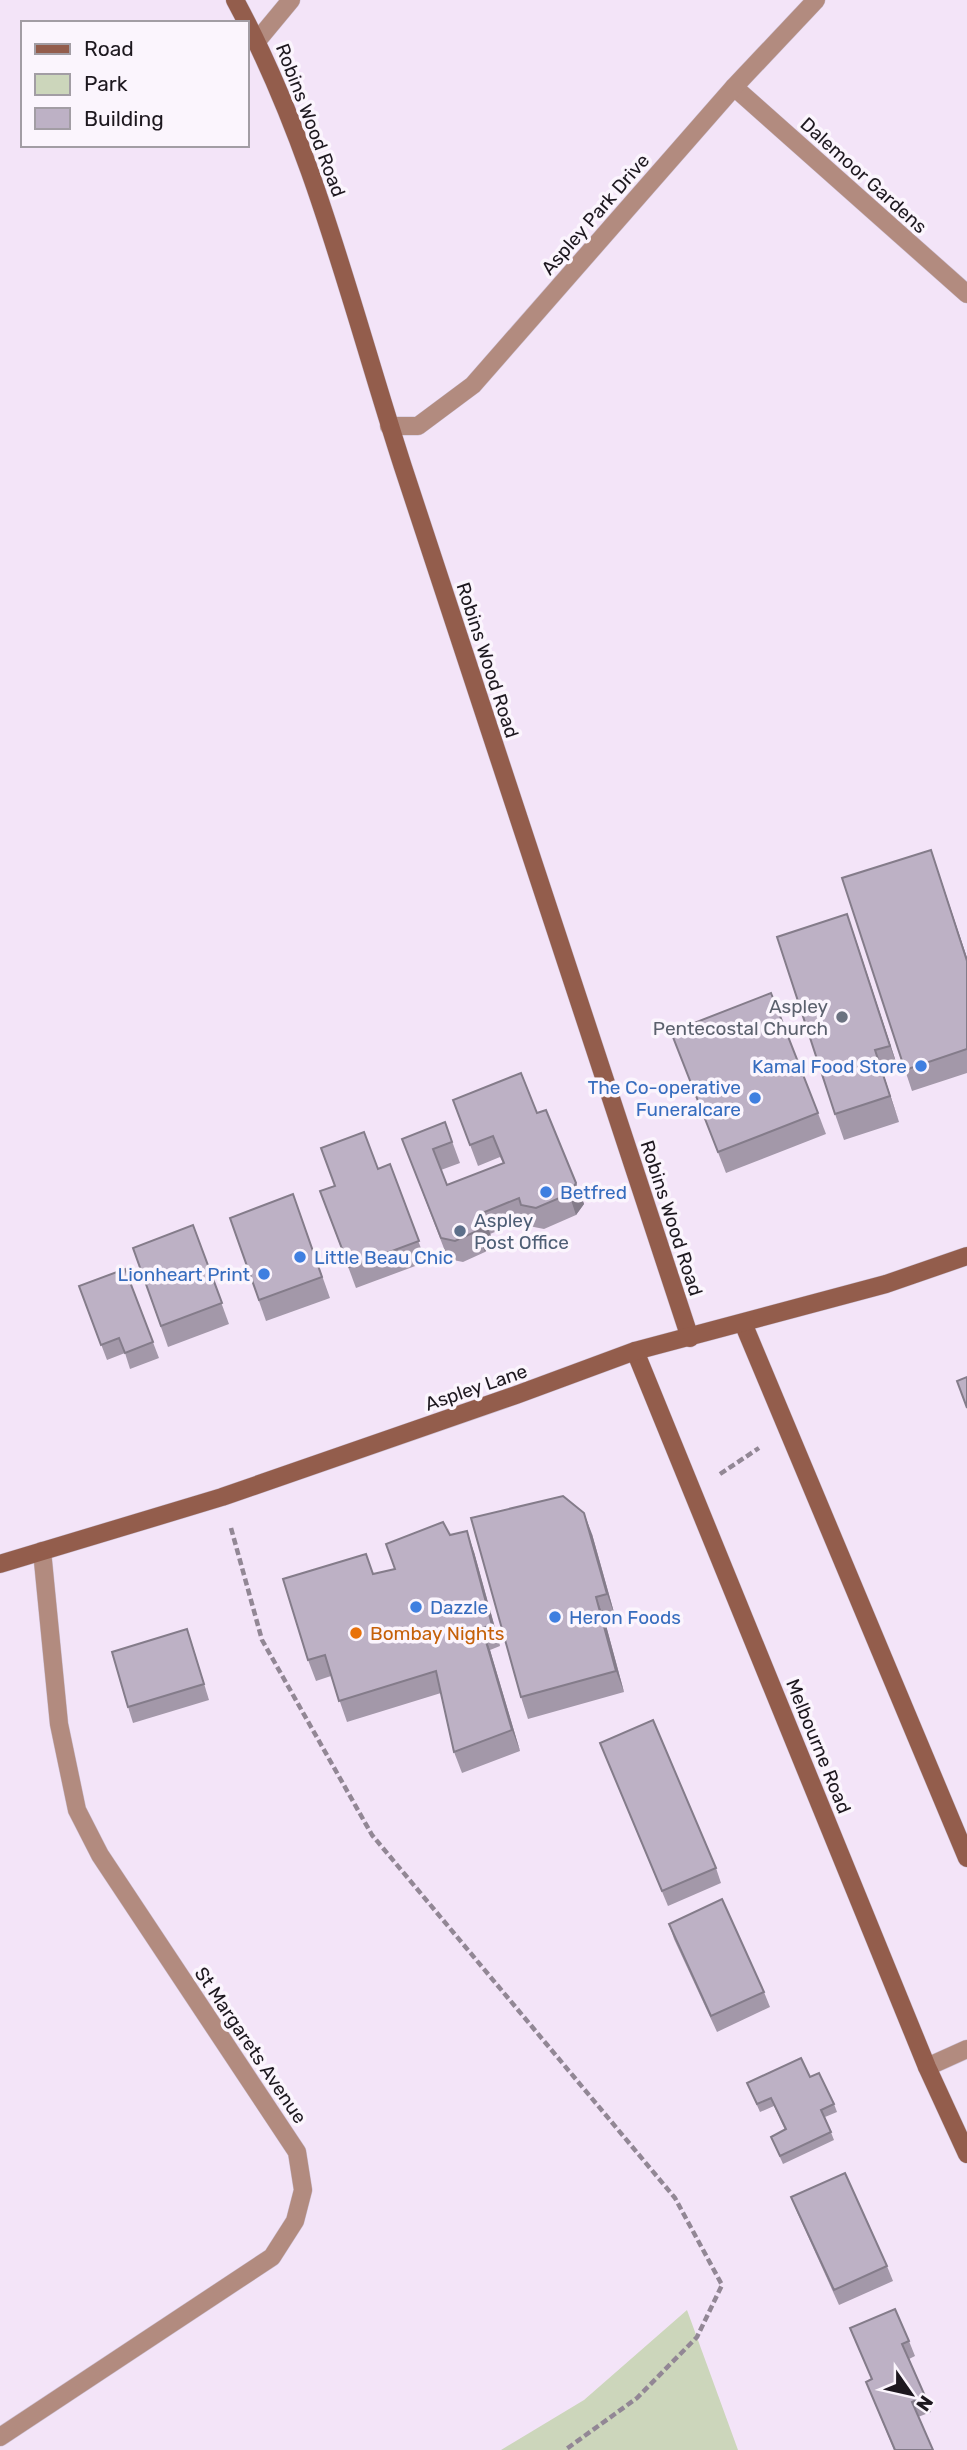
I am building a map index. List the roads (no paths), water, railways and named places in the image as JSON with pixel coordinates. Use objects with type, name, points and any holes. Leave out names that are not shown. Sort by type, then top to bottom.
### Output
[{"type":"street","name":"Robins Wood Road","points":[[235,0],[246,21]]},
{"type":"street","points":[[257,41],[291,0]]},
{"type":"street","name":"Aspley Park Drive","points":[[389,426],[418,426],[473,385],[734,87],[816,0]]},
{"type":"street","name":"Robins Wood Road","points":[[248,24],[326,215],[389,426],[690,1338]]},
{"type":"street","name":"Dalemoor Gardens","points":[[734,87],[967,294]]},
{"type":"street","name":"Aspley Lane","points":[[0,1564],[222,1497],[635,1351],[886,1284],[967,1256]]},
{"type":"street","points":[[743,1323],[967,1858]]},
{"type":"street","name":"Melbourne Road","points":[[635,1351],[927,2067],[967,2154]]},
{"type":"street","name":"St Margarets Avenue","points":[[0,2437],[272,2257],[295,2221],[303,2190],[297,2152],[100,1855],[77,1810],[59,1724],[42,1551]]},
{"type":"street","points":[[927,2067],[967,2049]]},
{"type":"place","name":"Aspley Pentecostal Church","points":[[842,1017]]},
{"type":"place","name":"Kamal Food Store","points":[[921,1066]]},
{"type":"place","name":"The Co-operative Funeralcare","points":[[755,1098]]},
{"type":"place","name":"Betfred","points":[[546,1192]]},
{"type":"place","name":"Aspley Post Office","points":[[460,1231]]},
{"type":"place","name":"Little Beau Chic","points":[[300,1257]]},
{"type":"place","name":"Lionheart Print","points":[[264,1274]]},
{"type":"place","name":"Dazzle","points":[[416,1607]]},
{"type":"place","name":"Heron Foods","points":[[555,1617]]},
{"type":"place","name":"Bombay Nights","points":[[356,1633]]}]
